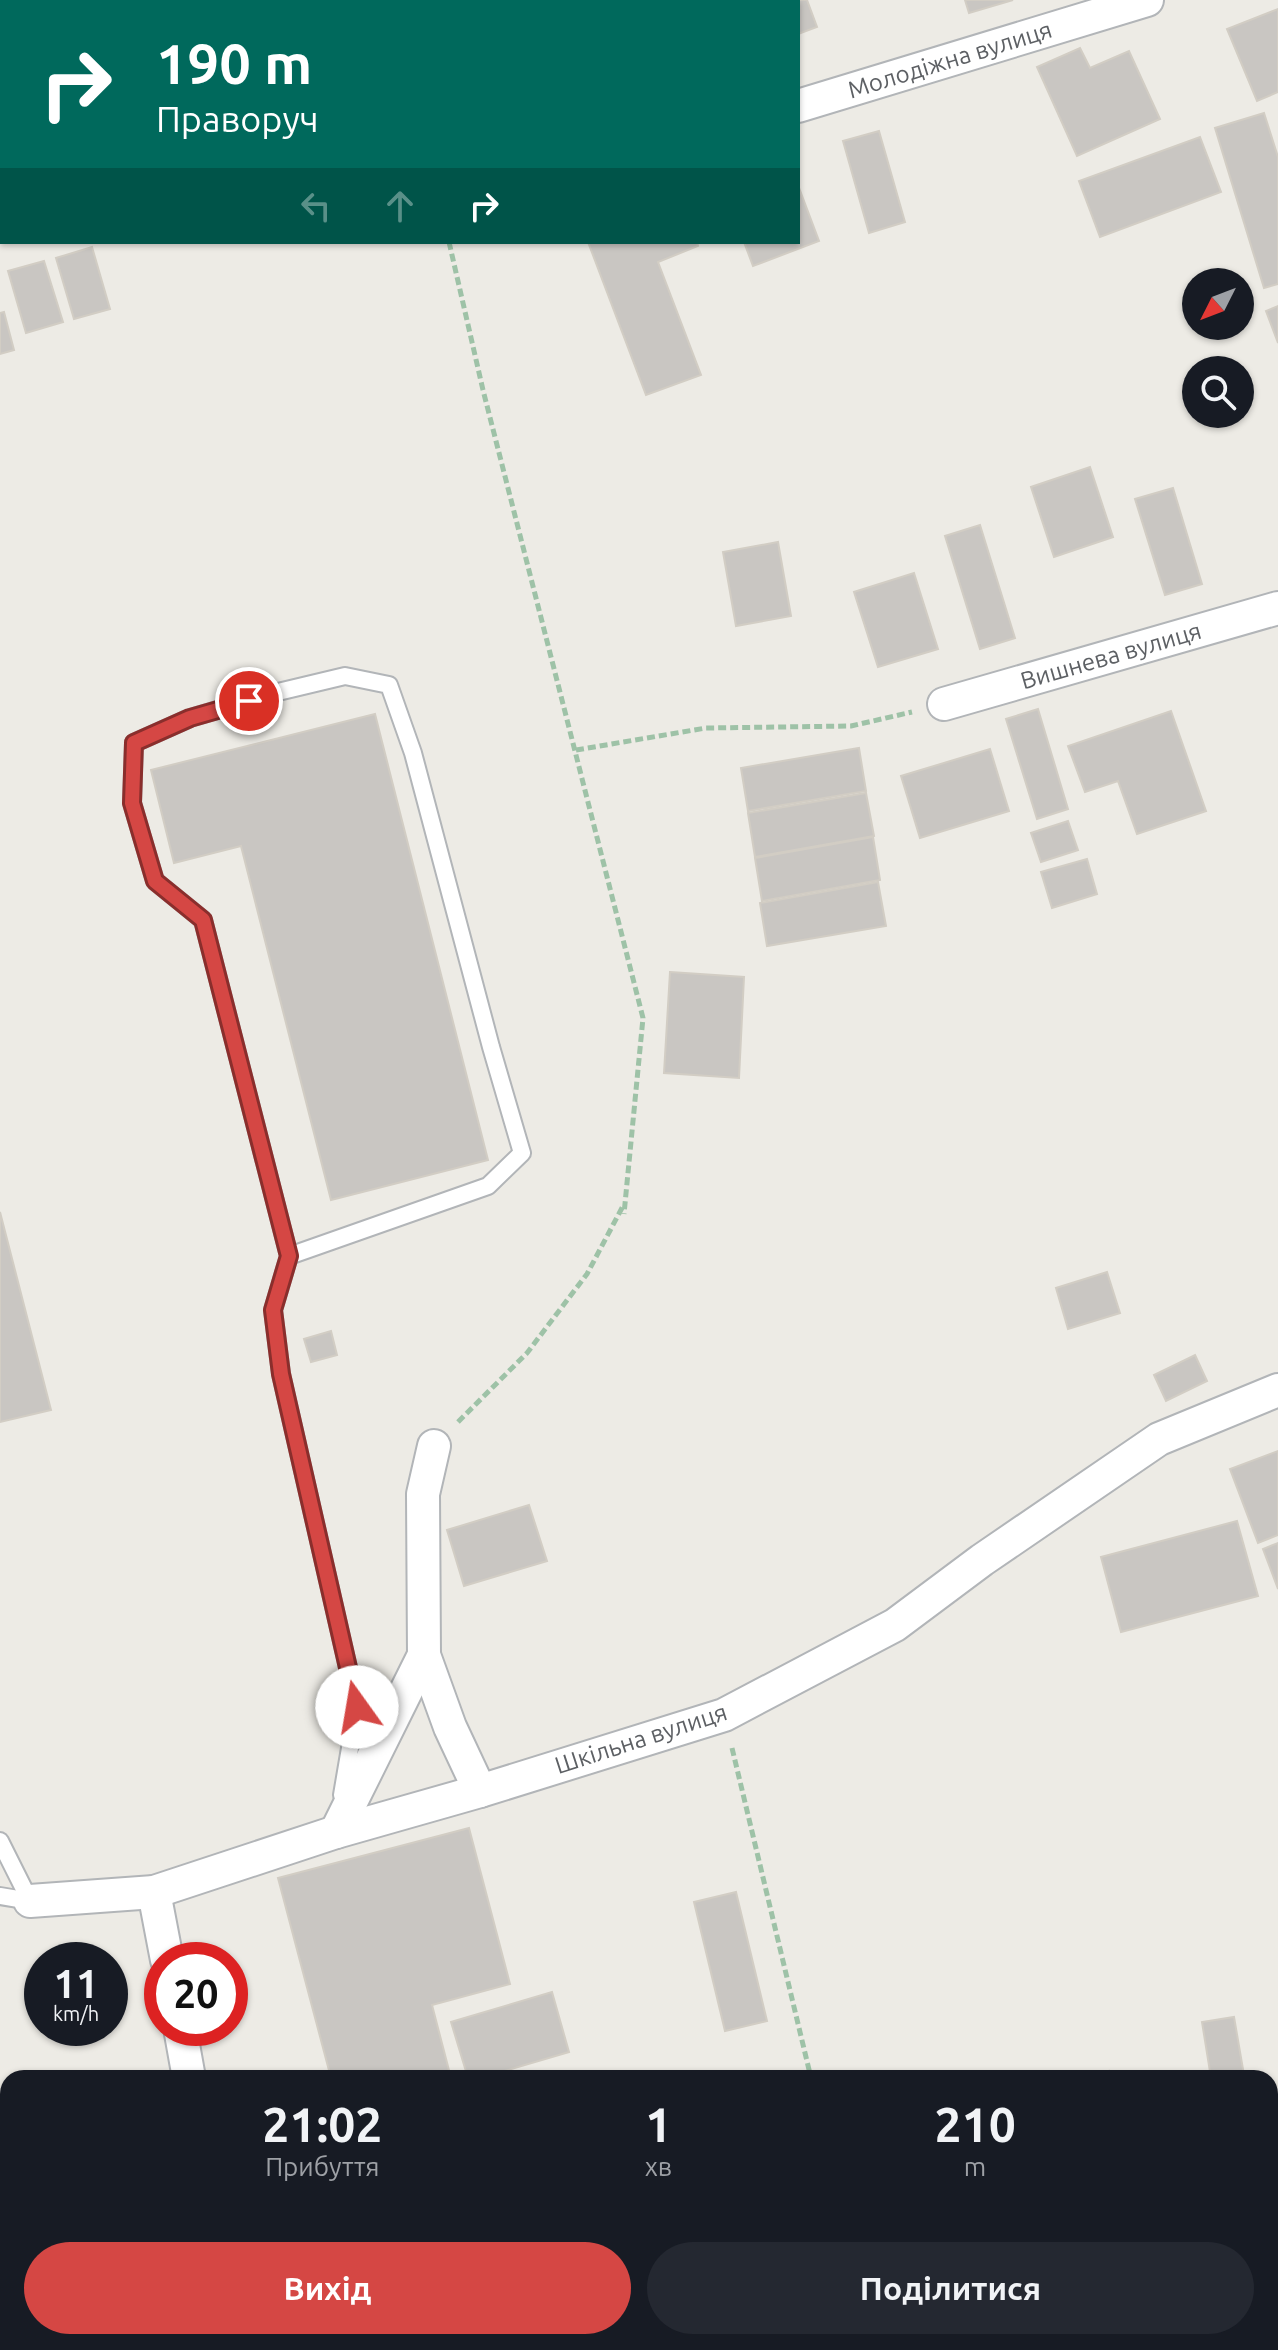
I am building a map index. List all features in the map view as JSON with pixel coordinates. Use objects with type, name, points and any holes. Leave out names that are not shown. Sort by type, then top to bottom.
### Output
[{"type":"street","name":"Молодіжна вулиця","points":[[800,105],[1147,0]]},
{"type":"street","name":"Вишнева вулиця","points":[[944,704],[1278,608]]},
{"type":"street","name":"Шкільна вулиця","points":[[15,1898],[154,1892],[336,1832],[724,1715],[895,1625],[982,1560],[1159,1439],[1278,1390]]},
{"type":"street","points":[[434,1446],[423,1494],[424,1655],[450,1727],[480,1791]]},
{"type":"street","points":[[336,1832],[424,1655]]},
{"type":"street","points":[[154,1892],[164,1942]]},
{"type":"street","points":[[183,2046],[188,2070]]},
{"type":"lane","points":[[289,1256],[488,1186],[522,1153],[413,753],[389,685],[345,676],[190,718],[134,743],[132,803],[155,881],[203,920],[289,1256],[273,1310],[281,1374],[357,1707],[336,1832]]},
{"type":"lane","points":[[0,1841],[15,1898]]},
{"type":"path","points":[[449,244],[483,390],[643,1018],[624,1214]]},
{"type":"path","points":[[576,750],[706,728],[851,726],[944,704]]},
{"type":"path","points":[[434,1446],[527,1353],[587,1274],[625,1203]]},
{"type":"path","points":[[724,1715],[809,2070]]},
{"type":"building","points":[[800,0],[807,0],[817,27],[800,33]]},
{"type":"building","points":[[965,0],[1013,0],[969,13]]},
{"type":"building","points":[[1278,9],[1278,92],[1257,101],[1227,29]]},
{"type":"building","points":[[1080,48],[1090,68],[1129,51],[1160,119],[1077,156],[1037,67]]},
{"type":"building","points":[[1264,113],[1278,157],[1278,284],[1264,288],[1215,128]]},
{"type":"building","points":[[879,131],[905,222],[869,233],[843,141]]},
{"type":"building","points":[[1200,137],[1221,192],[1100,237],[1079,181]]},
{"type":"building","points":[[800,190],[819,241],[753,266],[745,244],[800,244]]},
{"type":"building","points":[[589,244],[698,244],[658,262],[701,375],[646,395]]},
{"type":"building","points":[[92,247],[110,309],[74,319],[56,258]]},
{"type":"building","points":[[44,261],[63,322],[26,333],[8,271]]},
{"type":"building","points":[[1278,306],[1278,343],[1266,311]]},
{"type":"building","points":[[4,312],[14,350],[0,354],[0,313]]},
{"type":"building","points":[[1090,467],[1113,537],[1054,557],[1031,487]]},
{"type":"building","points":[[1173,488],[1202,584],[1165,595],[1135,499]]},
{"type":"building","points":[[980,525],[1015,638],[980,649],[945,536]]},
{"type":"building","points":[[778,542],[791,616],[736,626],[723,552]]},
{"type":"building","points":[[914,573],[938,649],[878,667],[854,592]]},
{"type":"building","points":[[1038,709],[1068,809],[1037,819],[1006,719]]},
{"type":"building","points":[[1171,711],[1206,811],[1137,834],[1118,781],[1085,792],[1068,746]]},
{"type":"building","points":[[375,714],[488,1160],[331,1200],[241,846],[174,863],[151,770]]},
{"type":"building","points":[[859,748],[866,791],[748,811],[741,768]]},
{"type":"building","points":[[990,749],[1009,811],[920,838],[901,776]]},
{"type":"building","points":[[866,793],[874,836],[755,857],[748,813]]},
{"type":"building","points":[[1068,821],[1078,850],[1041,862],[1031,833]]},
{"type":"building","points":[[873,837],[880,880],[762,901],[755,858]]},
{"type":"building","points":[[1087,859],[1097,894],[1052,908],[1041,872]]},
{"type":"building","points":[[878,882],[886,926],[767,946],[760,903]]},
{"type":"building","points":[[670,972],[744,977],[739,1078],[664,1073]]},
{"type":"building","points":[[0,1212],[51,1410],[0,1422]]},
{"type":"building","points":[[1107,1272],[1120,1313],[1068,1329],[1056,1288]]},
{"type":"building","points":[[331,1331],[337,1355],[311,1362],[304,1339]]},
{"type":"building","points":[[1195,1355],[1207,1381],[1166,1401],[1154,1375]]},
{"type":"building","points":[[1278,1451],[1278,1535],[1258,1543],[1230,1469]]},
{"type":"building","points":[[529,1505],[547,1561],[464,1586],[447,1530]]},
{"type":"building","points":[[1237,1521],[1258,1596],[1121,1632],[1101,1557]]},
{"type":"building","points":[[1278,1543],[1278,1589],[1263,1549]]},
{"type":"building","points":[[469,1828],[510,1984],[432,2005],[449,2070],[329,2070],[278,1878]]},
{"type":"building","points":[[736,1892],[767,2021],[725,2031],[694,1902]]},
{"type":"building","points":[[552,1992],[569,2052],[508,2070],[466,2070],[451,2022]]},
{"type":"building","points":[[1234,2017],[1243,2070],[1210,2070],[1202,2022]]},
{"type":"route","points":[[249,701],[190,718],[134,743],[132,803],[155,881],[203,920],[272,1181],[289,1256],[273,1310],[281,1374],[357,1707]]}]
